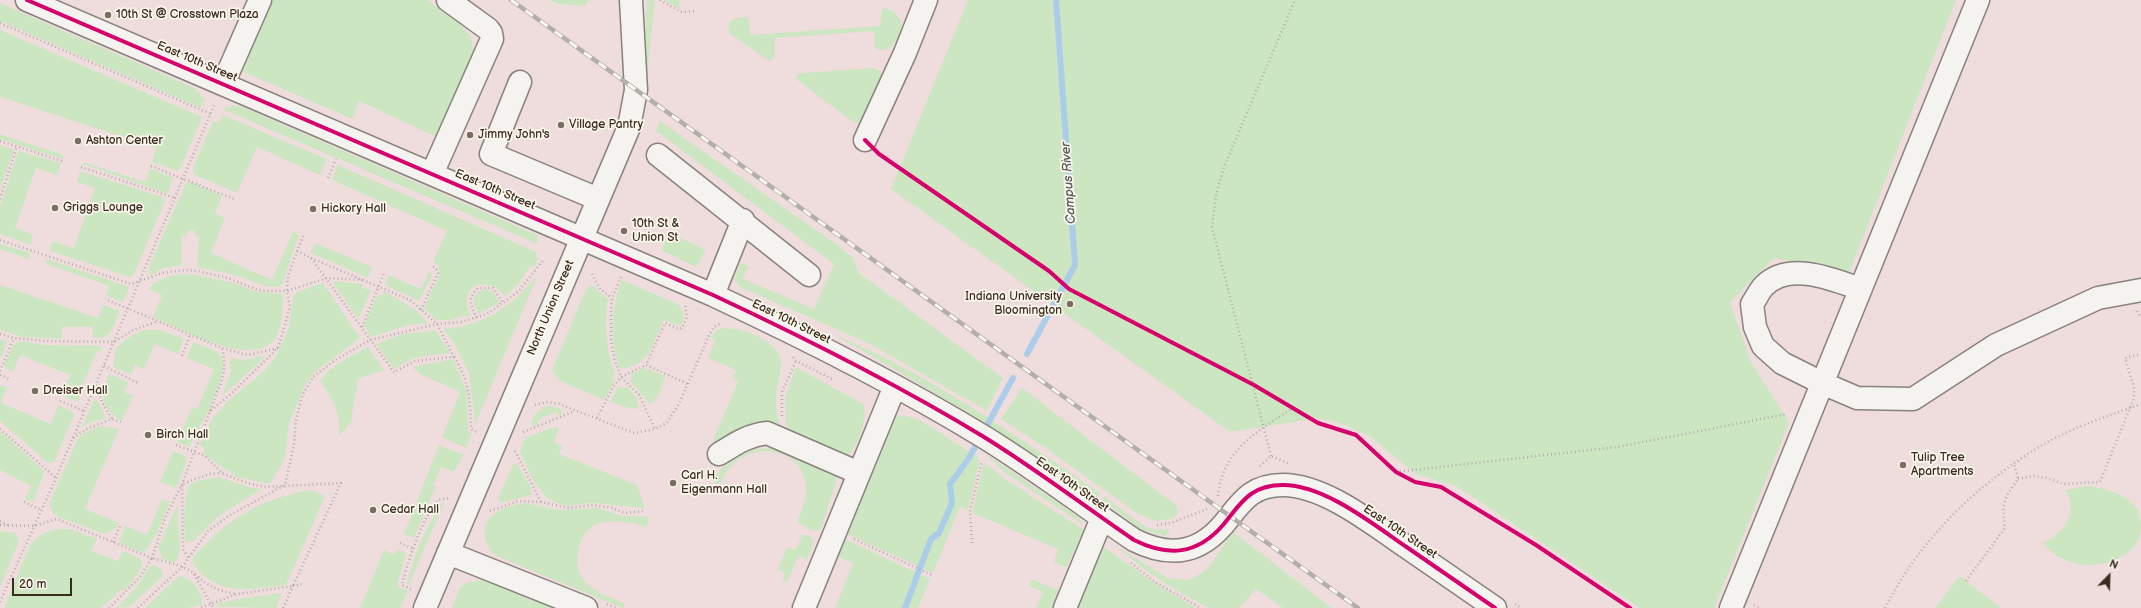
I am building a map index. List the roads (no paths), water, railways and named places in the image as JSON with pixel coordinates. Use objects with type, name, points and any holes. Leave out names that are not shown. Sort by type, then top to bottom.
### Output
[{"type":"street","name":"East 10th Street","points":[[27,0],[62,7],[223,84],[713,295],[806,338],[895,386],[1134,540],[1150,548],[1176,552],[1193,547],[1211,536],[1223,525],[1239,503],[1260,489],[1283,485],[1297,486],[1326,497],[1345,507],[1495,608]]},
{"type":"street","points":[[223,84],[260,0]]},
{"type":"street","points":[[432,174],[492,39],[491,33],[488,29],[448,0]]},
{"type":"street","name":"North Union Street","points":[[425,608],[580,239],[630,127],[636,90],[631,0]]},
{"type":"street","points":[[865,140],[905,53],[926,0]]},
{"type":"street","points":[[1731,608],[1978,0]]},
{"type":"street","points":[[520,82],[491,154],[598,199]]},
{"type":"street","points":[[658,155],[743,220],[809,275]]},
{"type":"street","points":[[713,295],[743,220]]},
{"type":"street","points":[[1860,289],[1812,274],[1781,275],[1764,286],[1752,304],[1755,327],[1763,346],[1782,363],[1822,383],[1858,398],[1913,399],[2003,342],[2098,298],[2141,290]]},
{"type":"street","points":[[804,608],[895,386]]},
{"type":"street","points":[[719,454],[739,441],[753,435],[767,433],[859,473]]},
{"type":"street","points":[[1065,608],[1102,518]]},
{"type":"street","points":[[448,553],[586,608]]},
{"type":"waterway","name":"Campus River","points":[[1027,354],[1075,265],[1056,0]]},
{"type":"waterway","name":"Campus River","points":[[905,608],[931,539],[939,533],[952,503],[950,484],[969,458],[1013,378]]},
{"type":"railway","points":[[511,0],[1358,608]]},
{"type":"place","name":"10th St @ Crosstown Plaza","points":[[108,15]]},
{"type":"place","name":"Village Pantry","points":[[561,125]]},
{"type":"place","name":"Jimmy John's","points":[[470,135]]},
{"type":"place","name":"Ashton Center","points":[[78,141]]},
{"type":"place","name":"Griggs Lounge","points":[[55,208]]},
{"type":"place","name":"Hickory Hall","points":[[313,209]]},
{"type":"place","name":"10th St & Union St","points":[[624,231]]},
{"type":"place","name":"Indiana University Bloomington","points":[[1070,304]]},
{"type":"place","name":"Dreiser Hall","points":[[35,391]]},
{"type":"place","name":"Birch Hall","points":[[148,435]]},
{"type":"place","name":"Tulip Tree Apartments","points":[[1903,465]]},
{"type":"place","name":"Carl H. Eigenmann Hall","points":[[673,483]]},
{"type":"place","name":"Cedar Hall","points":[[373,510]]}]
